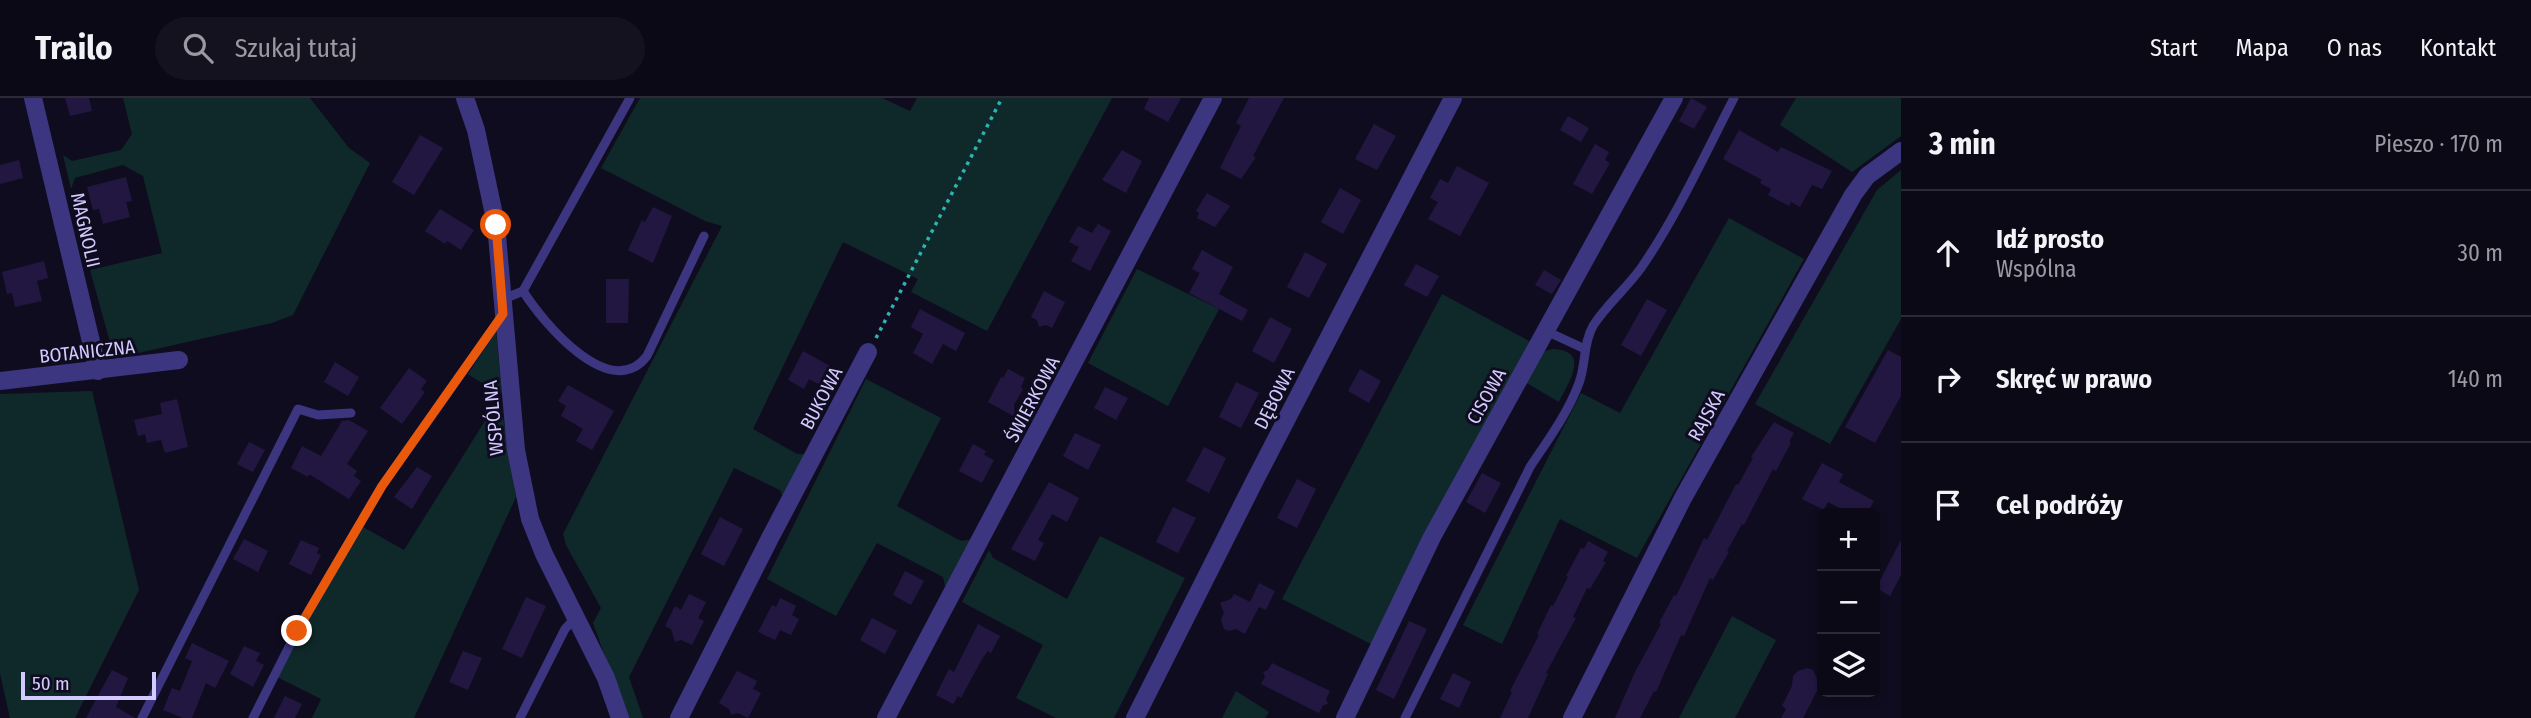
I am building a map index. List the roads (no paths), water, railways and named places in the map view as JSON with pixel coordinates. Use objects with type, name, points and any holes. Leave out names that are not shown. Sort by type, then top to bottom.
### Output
[{"type":"street","name":"MAGNOLII","points":[[33,98],[99,371]]},
{"type":"street","name":"WSPÓLNA","points":[[465,98],[476,130],[496,225],[516,450],[530,519],[544,554],[606,678],[620,718]]},
{"type":"street","name":"ŚWIERKOWA","points":[[887,718],[1213,98]]},
{"type":"street","name":"DĘBOWA","points":[[1135,718],[1453,98]]},
{"type":"street","name":"CISOWA","points":[[1345,718],[1432,537],[1674,98]]},
{"type":"street","name":"RAJSKA","points":[[1572,718],[1683,498],[1853,195],[1867,176],[1901,152]]},
{"type":"street","name":"BUKOWA","points":[[679,718],[770,538],[869,352]]},
{"type":"street","name":"BOTANICZNA","points":[[0,381],[179,360]]},
{"type":"lane","points":[[502,296],[511,296],[523,290],[630,98]]},
{"type":"lane","points":[[1405,718],[1530,467],[1552,434],[1578,386],[1592,327],[1640,268],[1659,239],[1734,98]]},
{"type":"lane","points":[[523,290],[573,351],[594,364],[617,371],[626,370],[636,367],[647,356],[704,236]]},
{"type":"lane","points":[[253,718],[297,631],[382,486],[503,314]]},
{"type":"lane","points":[[1546,331],[1585,349]]},
{"type":"lane","points":[[142,718],[298,409],[318,415],[351,413]]},
{"type":"lane","points":[[520,718],[565,629],[576,617]]}]
